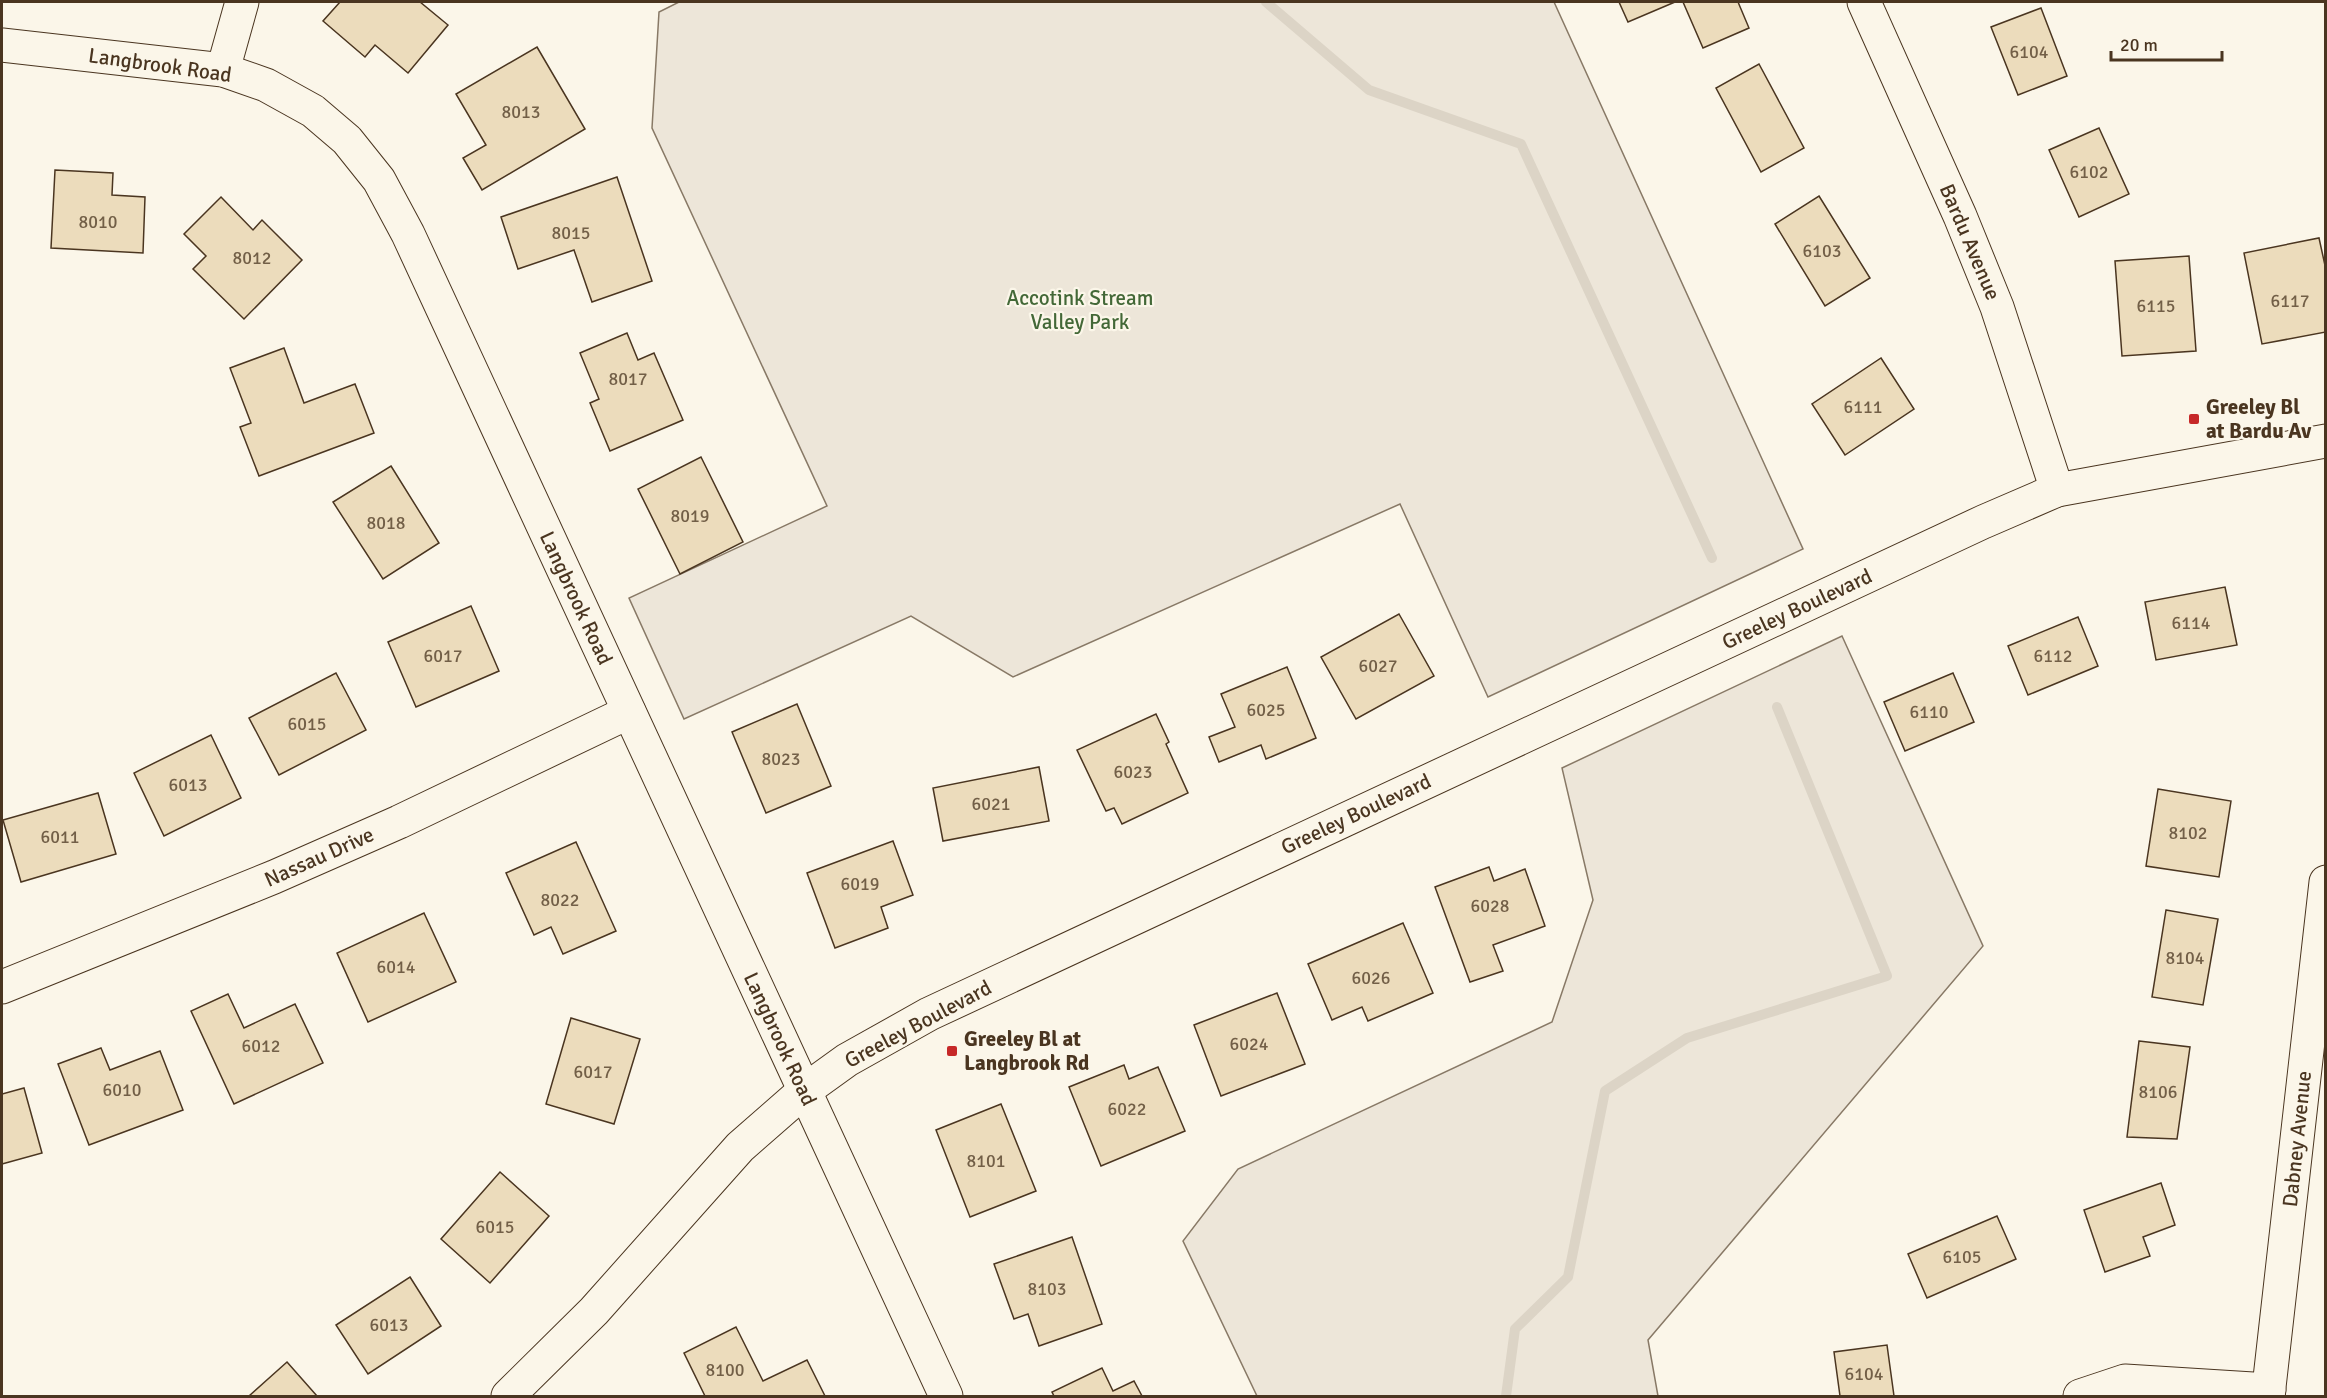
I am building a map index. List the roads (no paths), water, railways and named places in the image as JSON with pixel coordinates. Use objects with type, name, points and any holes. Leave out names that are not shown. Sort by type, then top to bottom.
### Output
[{"type":"street","points":[[223,70],[242,2]]},
{"type":"street","name":"Bardu Avenue","points":[[1864,2],[1960,216],[1997,307],[2057,490]]},
{"type":"street","name":"Langbrook Road","points":[[2,45],[223,70],[266,85],[313,111],[347,140],[379,180],[408,234],[946,1396]]},
{"type":"street","name":"Greeley Boulevard","points":[[508,1396],[594,1311],[711,1177],[804,1091],[847,1060],[929,1014],[1983,522],[2057,490],[2325,441]]},
{"type":"street","name":"Nassau Drive","points":[[2,987],[274,877],[399,822],[629,712]]},
{"type":"street","name":"Dabney Avenue","points":[[2268,1393],[2317,1032],[2325,882]]},
{"type":"street","points":[[2080,1396],[2126,1381],[2268,1393]]},
{"type":"waterway","points":[[1266,2],[1369,90],[1521,144],[1712,558]]},
{"type":"waterway","points":[[1506,1396],[1515,1329],[1568,1277],[1605,1091],[1687,1038],[1887,976],[1777,707]]},
{"type":"place","name":"Greeley Bl at Bardu Av","points":[[2194,419]]},
{"type":"place","name":"Greeley Bl at Langbrook Rd","points":[[952,1051]]},
{"type":"park label","name":"Accotink Stream Valley Park","points":[[1080,310]]}]
